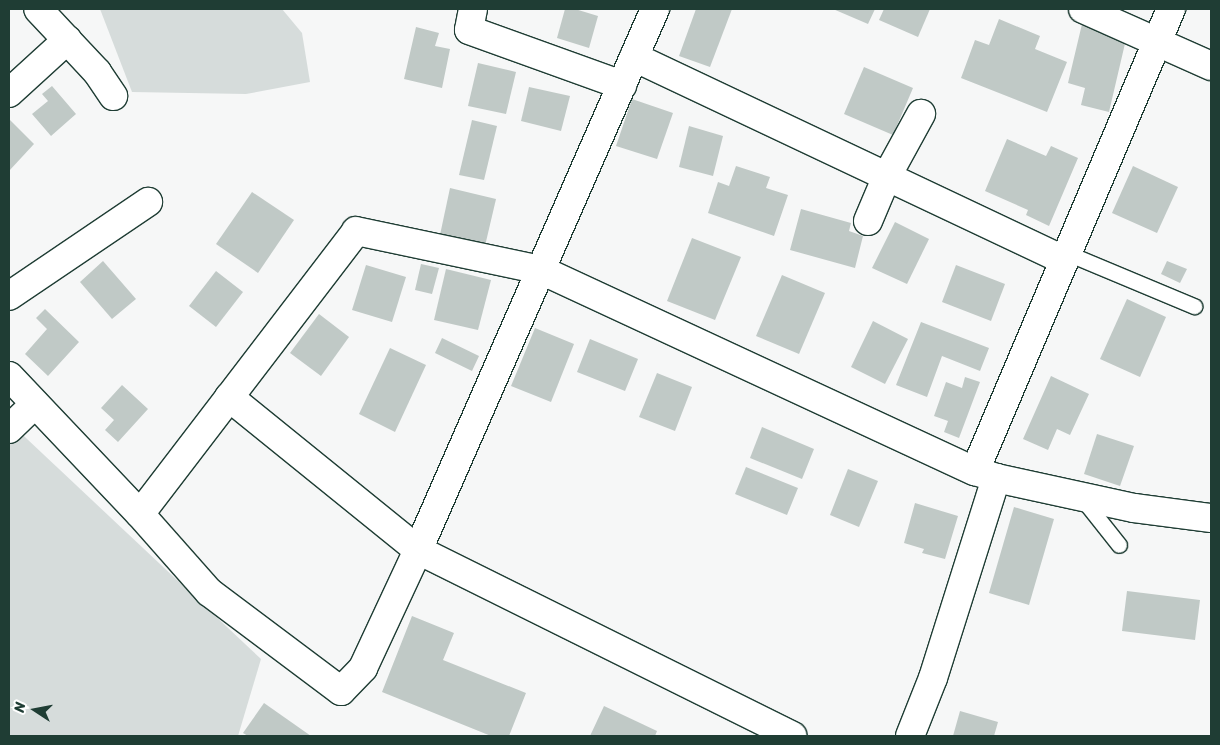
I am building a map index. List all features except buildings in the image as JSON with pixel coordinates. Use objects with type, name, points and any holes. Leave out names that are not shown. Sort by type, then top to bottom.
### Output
[{"type":"street","points":[[38,9],[97,72],[113,96]]},
{"type":"street","points":[[473,9],[469,30],[622,85]]},
{"type":"street","points":[[9,376],[140,514],[208,592],[341,692],[363,668],[418,550],[655,9]]},
{"type":"street","points":[[1083,9],[1211,66]]},
{"type":"street","points":[[910,736],[933,678],[986,474],[1065,257],[1156,40],[1171,9]]},
{"type":"street","points":[[9,92],[67,40]]},
{"type":"street","points":[[634,58],[1065,257]]},
{"type":"street","points":[[868,221],[887,176],[921,114]]},
{"type":"street","points":[[9,296],[148,202]]},
{"type":"street","points":[[140,514],[356,231],[541,270],[986,474],[1134,508],[1211,518]]},
{"type":"street","points":[[229,396],[418,550],[792,736]]},
{"type":"street","points":[[9,429],[35,404]]},
{"type":"lane","points":[[1065,257],[1194,306]]},
{"type":"lane","points":[[1080,496],[1118,545]]},
{"type":"shaded area","points":[[100,9],[282,9],[302,33],[310,82],[246,94],[132,92]]},
{"type":"shaded area","points":[[9,422],[261,659],[238,736],[9,736]]}]
